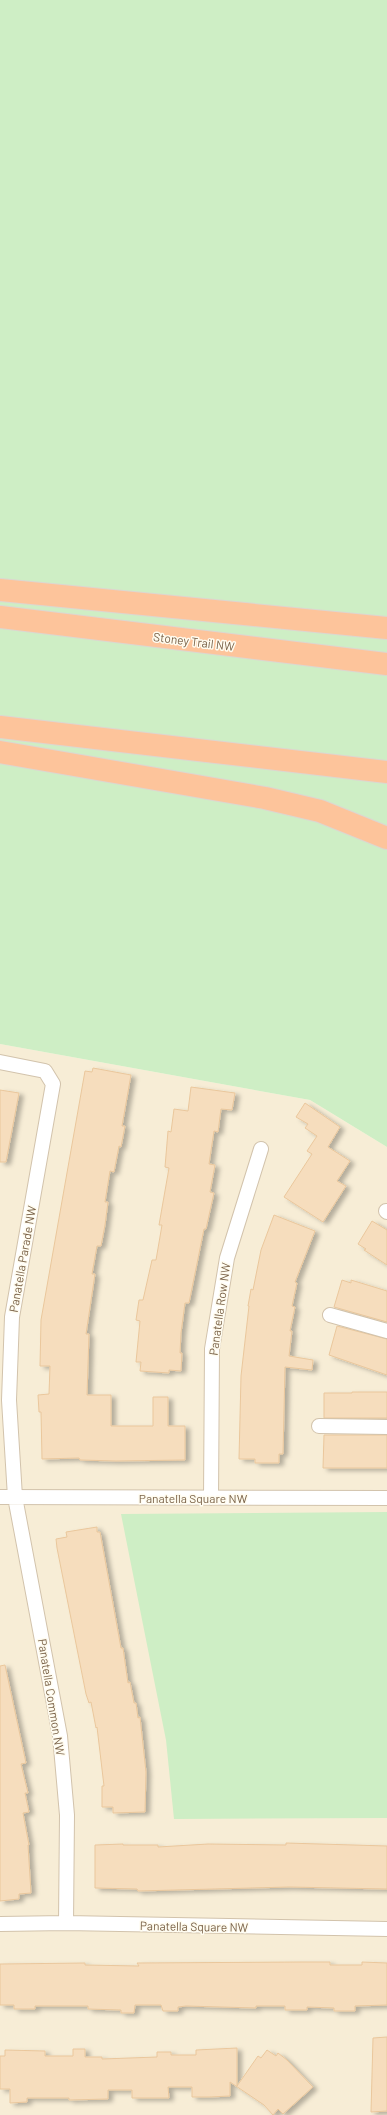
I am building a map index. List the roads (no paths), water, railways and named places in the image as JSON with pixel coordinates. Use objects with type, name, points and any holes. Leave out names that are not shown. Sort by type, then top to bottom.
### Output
[{"type":"highway","points":[[0,590],[387,628]]},
{"type":"highway","name":"Stoney Trail NW","points":[[0,617],[387,664]]},
{"type":"highway","points":[[0,728],[387,772]]},
{"type":"highway","points":[[0,752],[265,798],[320,811],[387,838]]},
{"type":"street","name":"Panatella Parade NW","points":[[0,1062],[45,1071],[53,1084],[12,1317],[9,1400],[15,1497]]},
{"type":"street","name":"Panatella Row NW","points":[[211,1498],[212,1350],[227,1258],[261,1149]]},
{"type":"street","points":[[330,1315],[387,1331]]},
{"type":"street","points":[[319,1426],[387,1427]]},
{"type":"street","name":"Panatella Square NW","points":[[0,1497],[387,1498]]},
{"type":"street","name":"Panatella Common NW","points":[[15,1497],[60,1736],[67,1815],[66,1923]]},
{"type":"street","name":"Panatella Square NW","points":[[0,1924],[66,1923],[387,1929]]}]
